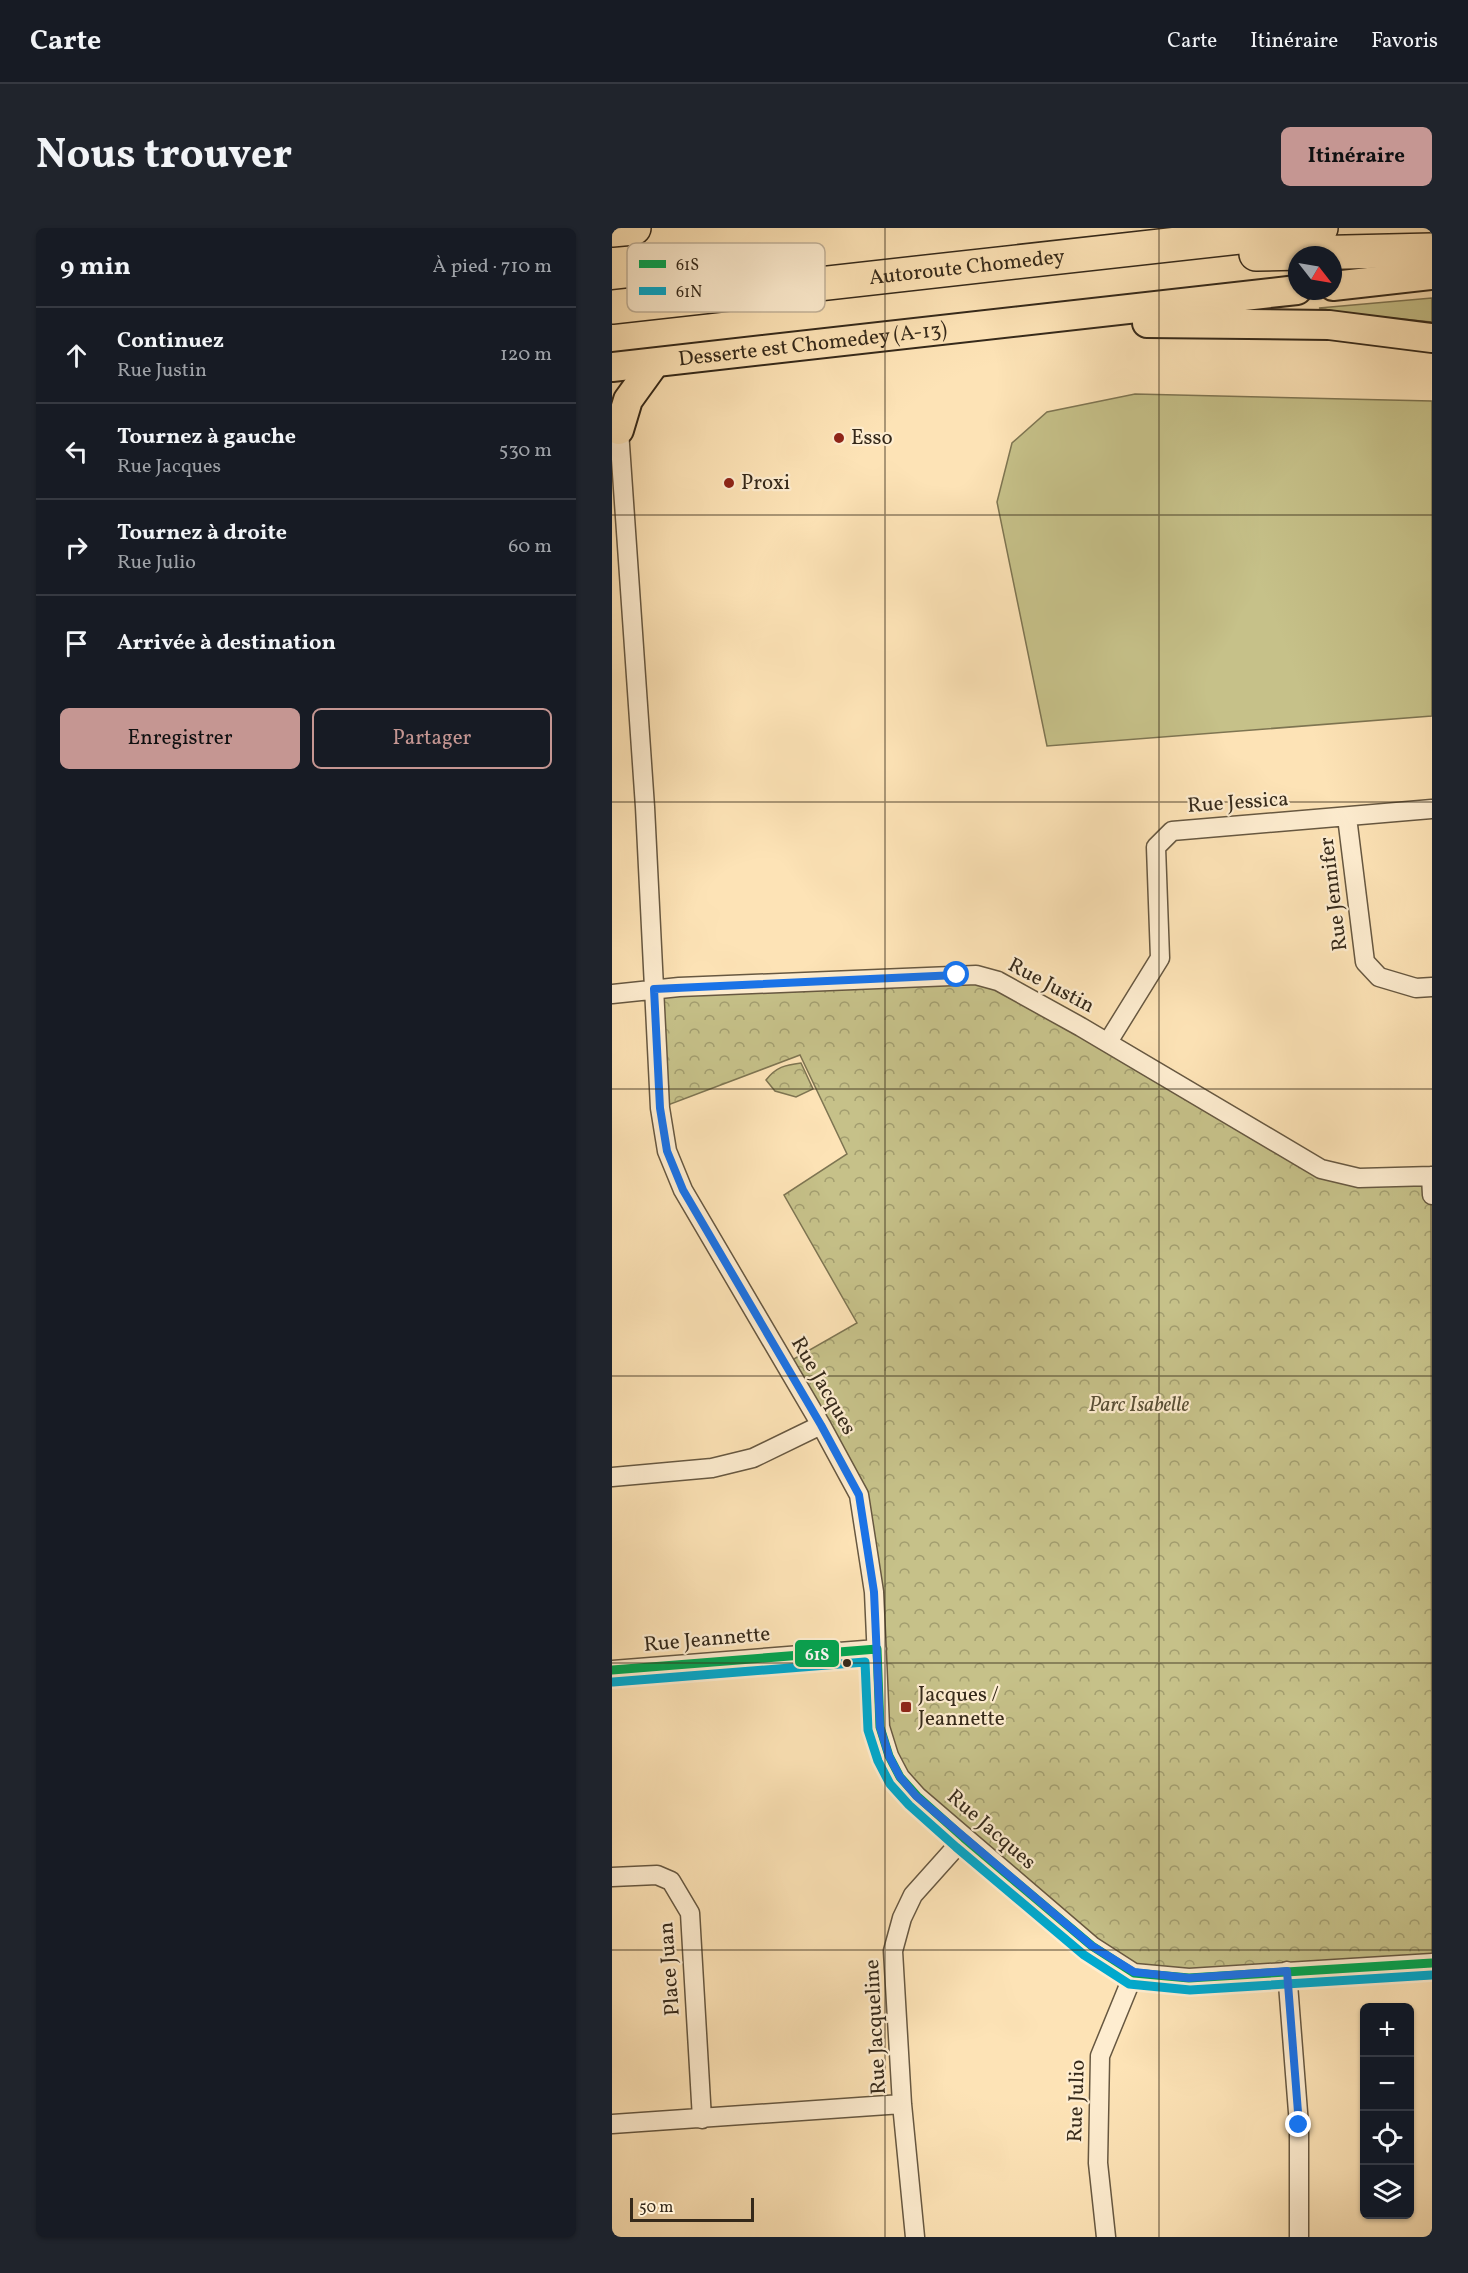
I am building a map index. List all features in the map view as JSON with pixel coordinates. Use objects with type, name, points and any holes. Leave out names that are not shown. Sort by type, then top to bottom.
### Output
[{"type":"highway","points":[[612,230],[634,228]]},
{"type":"highway","name":"Autoroute Chomedey","points":[[825,283],[1321,228]]},
{"type":"highway","points":[[1032,260],[1432,250]]},
{"type":"highway","name":"Autoroute Chomedey","points":[[612,307],[627,305]]},
{"type":"main road","points":[[1342,285],[1432,275]]},
{"type":"main road","points":[[1016,322],[1288,291]]},
{"type":"main road","points":[[1016,322],[1296,324],[1364,328],[1432,338]]},
{"type":"main road","name":"Desserte est Chomedey (A-13)","points":[[612,368],[1016,322]]},
{"type":"main road","points":[[616,425],[628,400],[654,364]]},
{"type":"street","name":"Rue Jacques","points":[[616,425],[645,796],[660,1108],[667,1151],[683,1190],[821,1425],[859,1495],[874,1592],[880,1727],[889,1756],[900,1777],[916,1796],[1092,1946],[1134,1972],[1189,1978],[1432,1963]]},
{"type":"street","name":"Rue Jessica","points":[[1108,1042],[1161,958],[1156,847],[1172,831],[1432,809]]},
{"type":"street","name":"Rue Jennifer","points":[[1347,817],[1365,962],[1379,977],[1416,988],[1432,987]]},
{"type":"street","name":"Rue Justin","points":[[612,994],[654,989],[976,975],[998,981],[1108,1042],[1321,1169],[1359,1178],[1431,1176]]},
{"type":"street","points":[[1431,1176],[1432,1195]]},
{"type":"street","points":[[612,1477],[712,1468],[753,1458],[821,1425]]},
{"type":"street","name":"Rue Jeannette","points":[[612,1670],[877,1649]]},
{"type":"street","name":"Rue Jacqueline","points":[[915,2237],[902,2104],[893,1951],[902,1918],[913,1895],[964,1838]]},
{"type":"street","name":"Place Juan","points":[[612,1877],[657,1875],[671,1881],[690,1913],[702,2119]]},
{"type":"street","points":[[1287,1971],[1299,2125],[1299,2237]]},
{"type":"street","name":"Rue Julio","points":[[1106,2237],[1098,2163],[1100,2056],[1134,1972]]},
{"type":"street","points":[[612,2124],[902,2104]]},
{"type":"green space","points":[[1432,298],[1432,322],[1350,314],[1319,308]]},
{"type":"green space","points":[[1135,394],[1432,401],[1432,716],[1047,746],[997,502],[1012,443],[1047,412]]},
{"type":"green space","name":"Parc Isabelle","points":[[954,982],[985,984],[1081,1027],[1321,1169],[1431,1176],[1432,1964],[1134,1973],[964,1838],[889,1756],[859,1495],[785,1364],[857,1323],[784,1195],[847,1154],[800,1055],[660,1108],[650,989]]},
{"type":"green space","points":[[801,1063],[813,1089],[796,1097],[775,1091],[766,1080],[781,1067]]},
{"type":"transit line","name":"61S","points":[[612,1670],[877,1649],[880,1727],[889,1756],[900,1777],[917,1796],[964,1838],[1092,1946],[1134,1973],[1189,1978],[1432,1963]]},
{"type":"transit line","name":"61N","points":[[613,1682],[865,1662],[868,1730],[878,1761],[890,1784],[909,1805],[956,1847],[1084,1955],[1129,1984],[1190,1990],[1432,1975]]},
{"type":"place","name":"Esso","points":[[839,438]]},
{"type":"place","name":"Proxi","points":[[729,483]]},
{"type":"place","name":"Jacques / Jeannette","points":[[906,1707]]},
{"type":"route","points":[[957,975],[654,989],[660,1108],[667,1151],[683,1190],[821,1425],[859,1495],[874,1592],[880,1727],[889,1756],[900,1777],[916,1796],[1092,1946],[1134,1972],[1189,1978],[1287,1971],[1299,2125]]}]
